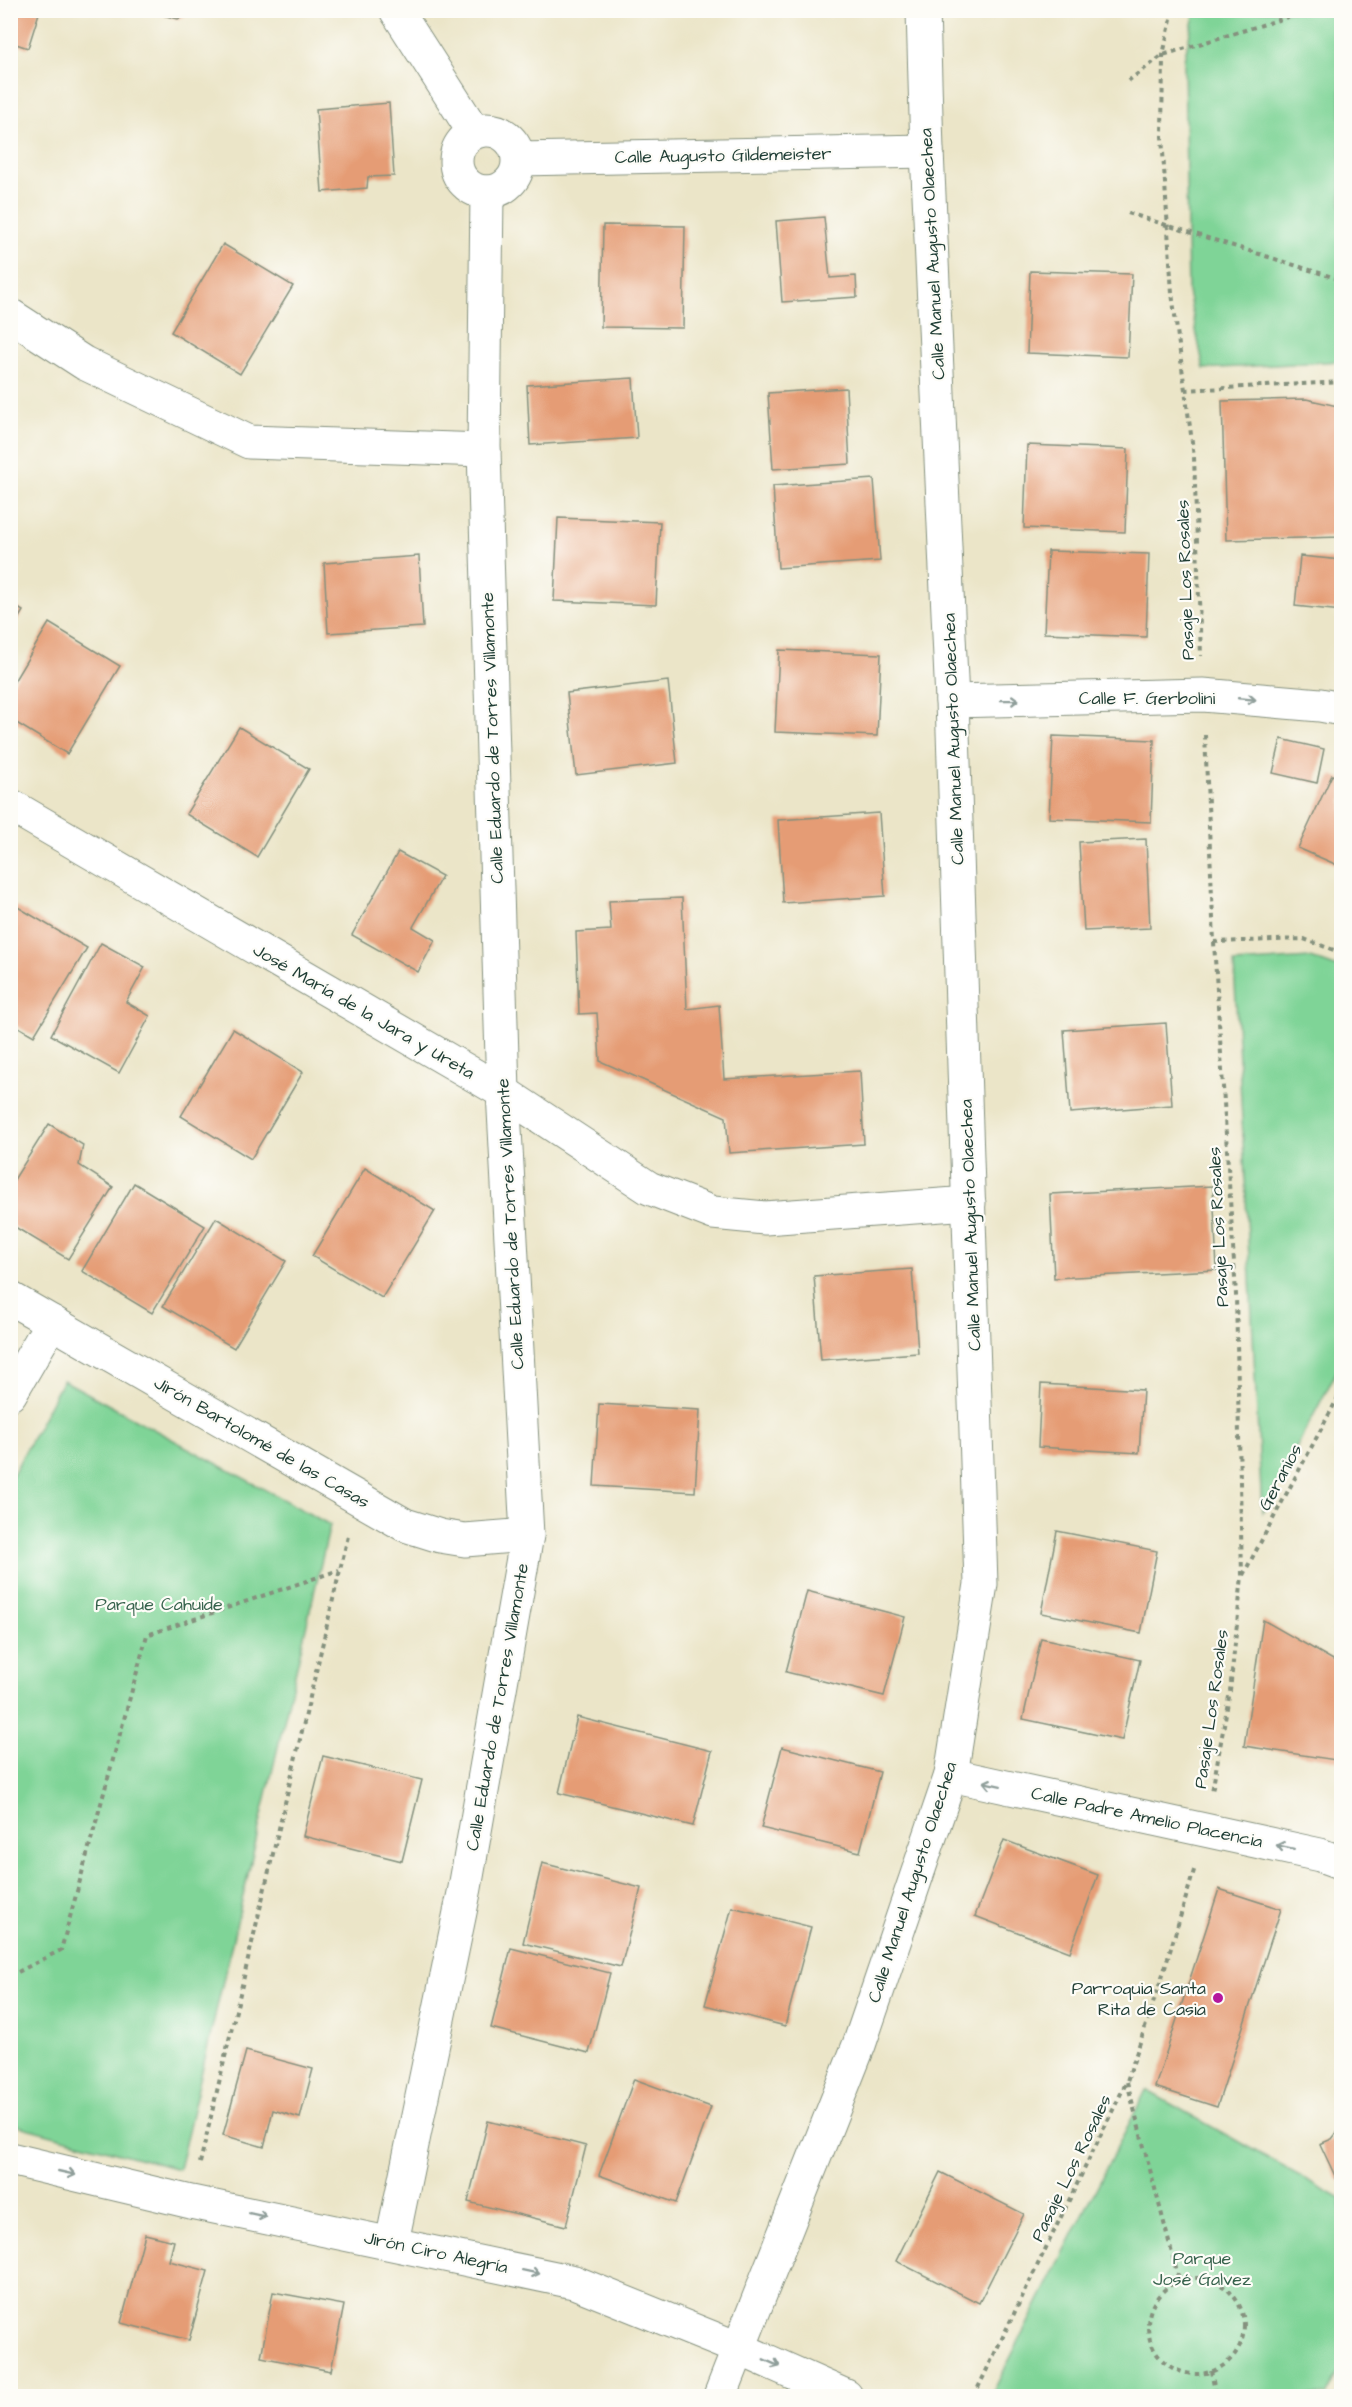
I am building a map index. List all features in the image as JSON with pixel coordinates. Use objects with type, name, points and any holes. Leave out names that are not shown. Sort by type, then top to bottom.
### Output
[{"type":"street","points":[[396,10],[474,132]]},
{"type":"street","name":"Calle Manuel Augusto Olaechea","points":[[720,2397],[859,2045],[951,1775],[981,1584],[952,701],[927,151],[923,10]]},
{"type":"street","points":[[494,130],[503,134],[517,149],[519,159],[513,178],[506,186],[487,192],[470,187],[458,172],[456,154],[466,137],[474,132],[494,130]]},
{"type":"street","name":"Calle Augusto Gildemeister","points":[[519,159],[927,151]]},
{"type":"street","name":"Calle Eduardo de Torres Villamonte","points":[[392,2242],[465,1888],[527,1535],[503,1092],[484,450],[487,192]]},
{"type":"street","points":[[10,315],[84,363],[249,442],[484,450]]},
{"type":"street","name":"Calle F. Gerbolini","points":[[952,701],[1203,695],[1320,705],[1341,709]]},
{"type":"street","name":"José María de la Jara y Ureta","points":[[10,805],[503,1092],[649,1188],[713,1213],[765,1218],[969,1203]]},
{"type":"street","name":"Jirón Bartolomé de las Casas","points":[[10,1298],[405,1525],[440,1536],[465,1540],[527,1535]]},
{"type":"street","points":[[10,1394],[52,1322]]},
{"type":"street","name":"Calle Padre Amelio Placencia","points":[[951,1775],[1320,1855],[1341,1863]]},
{"type":"street","name":"Jirón Ciro Alegría","points":[[10,2159],[191,2202],[392,2242],[574,2282],[740,2349],[846,2397]]},
{"type":"path","name":"Pasaje Los Rosales","points":[[974,2397],[1127,2081],[1165,1968],[1206,1830],[1230,1691],[1242,1576],[1236,1295],[1214,942],[1194,457],[1172,293],[1162,136],[1163,55],[1173,10]]},
{"type":"path","points":[[1128,81],[1163,55],[1311,10]]},
{"type":"path","points":[[1128,213],[1341,280]]},
{"type":"path","points":[[1185,390],[1341,382]]},
{"type":"path","points":[[1214,942],[1304,939],[1341,952]]},
{"type":"path","name":"Geranios","points":[[1242,1576],[1341,1390]]},
{"type":"path","points":[[191,2202],[357,1496]]},
{"type":"path","points":[[10,1977],[61,1950],[147,1635],[340,1570]]},
{"type":"path","points":[[1127,2081],[1179,2281]]},
{"type":"path","points":[[1193,2277],[1209,2279],[1222,2286],[1234,2296],[1241,2309],[1244,2324],[1242,2339],[1236,2353],[1225,2364],[1212,2371],[1195,2374],[1179,2370],[1164,2362],[1154,2350],[1148,2334],[1149,2317],[1154,2302],[1165,2289],[1179,2281],[1193,2277]]},
{"type":"path","points":[[1212,2371],[1216,2397]]},
{"type":"green space","points":[[1195,11],[1341,11],[1341,361],[1204,369],[1188,292],[1184,60]]},
{"type":"green space","points":[[1310,958],[1341,969],[1341,1363],[1262,1513],[1234,963]]},
{"type":"green space","name":"Parque Cahuide","points":[[63,1380],[330,1525],[179,2169],[11,2124],[11,1478]]},
{"type":"green space","name":"Parque José Galvez","points":[[1146,2090],[1341,2199],[1341,2368],[1326,2396],[991,2396]]},
{"type":"building","points":[[10,10],[40,10],[28,48],[10,42]]},
{"type":"building","points":[[154,10],[195,10],[178,19],[154,13]]},
{"type":"building","points":[[389,103],[394,176],[368,177],[367,188],[322,192],[316,109]]},
{"type":"building","points":[[824,217],[830,278],[856,276],[857,297],[782,302],[776,221]]},
{"type":"building","points":[[603,225],[685,226],[683,328],[601,327]]},
{"type":"building","points":[[223,244],[293,286],[240,374],[171,332]]},
{"type":"building","points":[[1030,271],[1132,274],[1128,357],[1027,353]]},
{"type":"building","points":[[633,378],[637,438],[530,445],[527,385]]},
{"type":"building","points":[[846,388],[850,464],[773,469],[768,393]]},
{"type":"building","points":[[1306,399],[1342,407],[1342,537],[1226,540],[1222,401]]},
{"type":"building","points":[[1027,445],[1128,449],[1125,532],[1024,528]]},
{"type":"building","points":[[874,479],[880,561],[778,568],[773,486]]},
{"type":"building","points":[[558,518],[660,522],[656,605],[554,601]]},
{"type":"building","points":[[1048,551],[1149,554],[1146,637],[1044,633]]},
{"type":"building","points":[[419,556],[423,627],[328,633],[324,563]]},
{"type":"building","points":[[1300,556],[1342,560],[1342,611],[1295,606]]},
{"type":"building","points":[[10,603],[23,611],[10,632]]},
{"type":"building","points":[[49,623],[120,666],[67,754],[10,719],[10,688]]},
{"type":"building","points":[[779,650],[881,654],[877,736],[775,732]]},
{"type":"building","points":[[668,681],[677,763],[576,775],[567,693]]},
{"type":"building","points":[[239,727],[309,769],[257,857],[186,814]]},
{"type":"building","points":[[1053,736],[1154,740],[1151,822],[1049,818]]},
{"type":"building","points":[[1281,739],[1324,749],[1317,783],[1273,773]]},
{"type":"building","points":[[1332,775],[1342,779],[1342,867],[1298,848]]},
{"type":"building","points":[[879,813],[885,896],[783,903],[778,820]]},
{"type":"building","points":[[1146,839],[1150,928],[1084,931],[1079,842]]},
{"type":"building","points":[[398,852],[442,876],[413,927],[435,940],[418,972],[352,935]]},
{"type":"building","points":[[682,898],[687,1009],[719,1005],[724,1079],[860,1071],[864,1144],[729,1153],[726,1117],[600,1061],[597,1013],[579,1014],[576,932],[611,930],[609,901]]},
{"type":"building","points":[[16,906],[87,948],[34,1036],[10,1022],[10,915]]},
{"type":"building","points":[[101,943],[145,967],[126,1002],[150,1016],[119,1073],[51,1035]]},
{"type":"building","points":[[1166,1023],[1172,1105],[1070,1113],[1064,1030]]},
{"type":"building","points":[[233,1029],[303,1072],[251,1159],[181,1116]]},
{"type":"building","points":[[49,1124],[83,1145],[79,1165],[113,1187],[68,1259],[10,1224],[10,1186]]},
{"type":"building","points":[[365,1168],[435,1211],[382,1298],[312,1256]]},
{"type":"building","points":[[134,1183],[205,1226],[152,1313],[82,1271]]},
{"type":"building","points":[[1213,1186],[1217,1270],[1054,1278],[1050,1194]]},
{"type":"building","points":[[216,1218],[286,1261],[234,1348],[163,1306]]},
{"type":"building","points":[[912,1269],[918,1353],[821,1360],[814,1276]]},
{"type":"building","points":[[1041,1384],[1143,1390],[1139,1453],[1038,1447]]},
{"type":"building","points":[[599,1404],[700,1410],[695,1492],[594,1486]]},
{"type":"building","points":[[1057,1531],[1157,1551],[1141,1633],[1041,1613]]},
{"type":"building","points":[[807,1591],[905,1617],[884,1696],[786,1672]]},
{"type":"building","points":[[1263,1620],[1342,1665],[1342,1761],[1244,1746]]},
{"type":"building","points":[[1041,1638],[1140,1660],[1122,1740],[1023,1719]]},
{"type":"building","points":[[577,1717],[712,1751],[693,1826],[559,1793]]},
{"type":"building","points":[[782,1747],[880,1772],[860,1852],[761,1828]]},
{"type":"building","points":[[323,1756],[422,1780],[402,1861],[303,1836]]},
{"type":"building","points":[[1004,1840],[1098,1875],[1070,1952],[975,1916]]},
{"type":"building","points":[[542,1863],[641,1888],[621,1967],[523,1943]]},
{"type":"building","name":"Parroquia Santa Rita de Casia","points":[[1219,1889],[1281,1909],[1217,2107],[1155,2087]]},
{"type":"building","points":[[732,1907],[811,1927],[785,2026],[705,2005]]},
{"type":"building","points":[[511,1948],[610,1973],[589,2053],[491,2028]]},
{"type":"building","points":[[246,2051],[313,2069],[300,2118],[273,2110],[264,2147],[223,2135]]},
{"type":"building","points":[[634,2079],[711,2107],[676,2203],[599,2175]]},
{"type":"building","points":[[488,2121],[586,2146],[566,2226],[468,2202]]},
{"type":"building","points":[[1342,2126],[1342,2182],[1336,2178],[1320,2144],[1332,2139]]},
{"type":"building","points":[[940,2172],[1024,2214],[979,2303],[896,2261]]},
{"type":"building","points":[[145,2234],[174,2241],[169,2261],[208,2271],[189,2340],[121,2323]]},
{"type":"building","points":[[273,2292],[344,2305],[331,2371],[261,2357]]},
{"type":"place","name":"Parroquia Santa Rita de Casia","points":[[1218,1998]]}]
